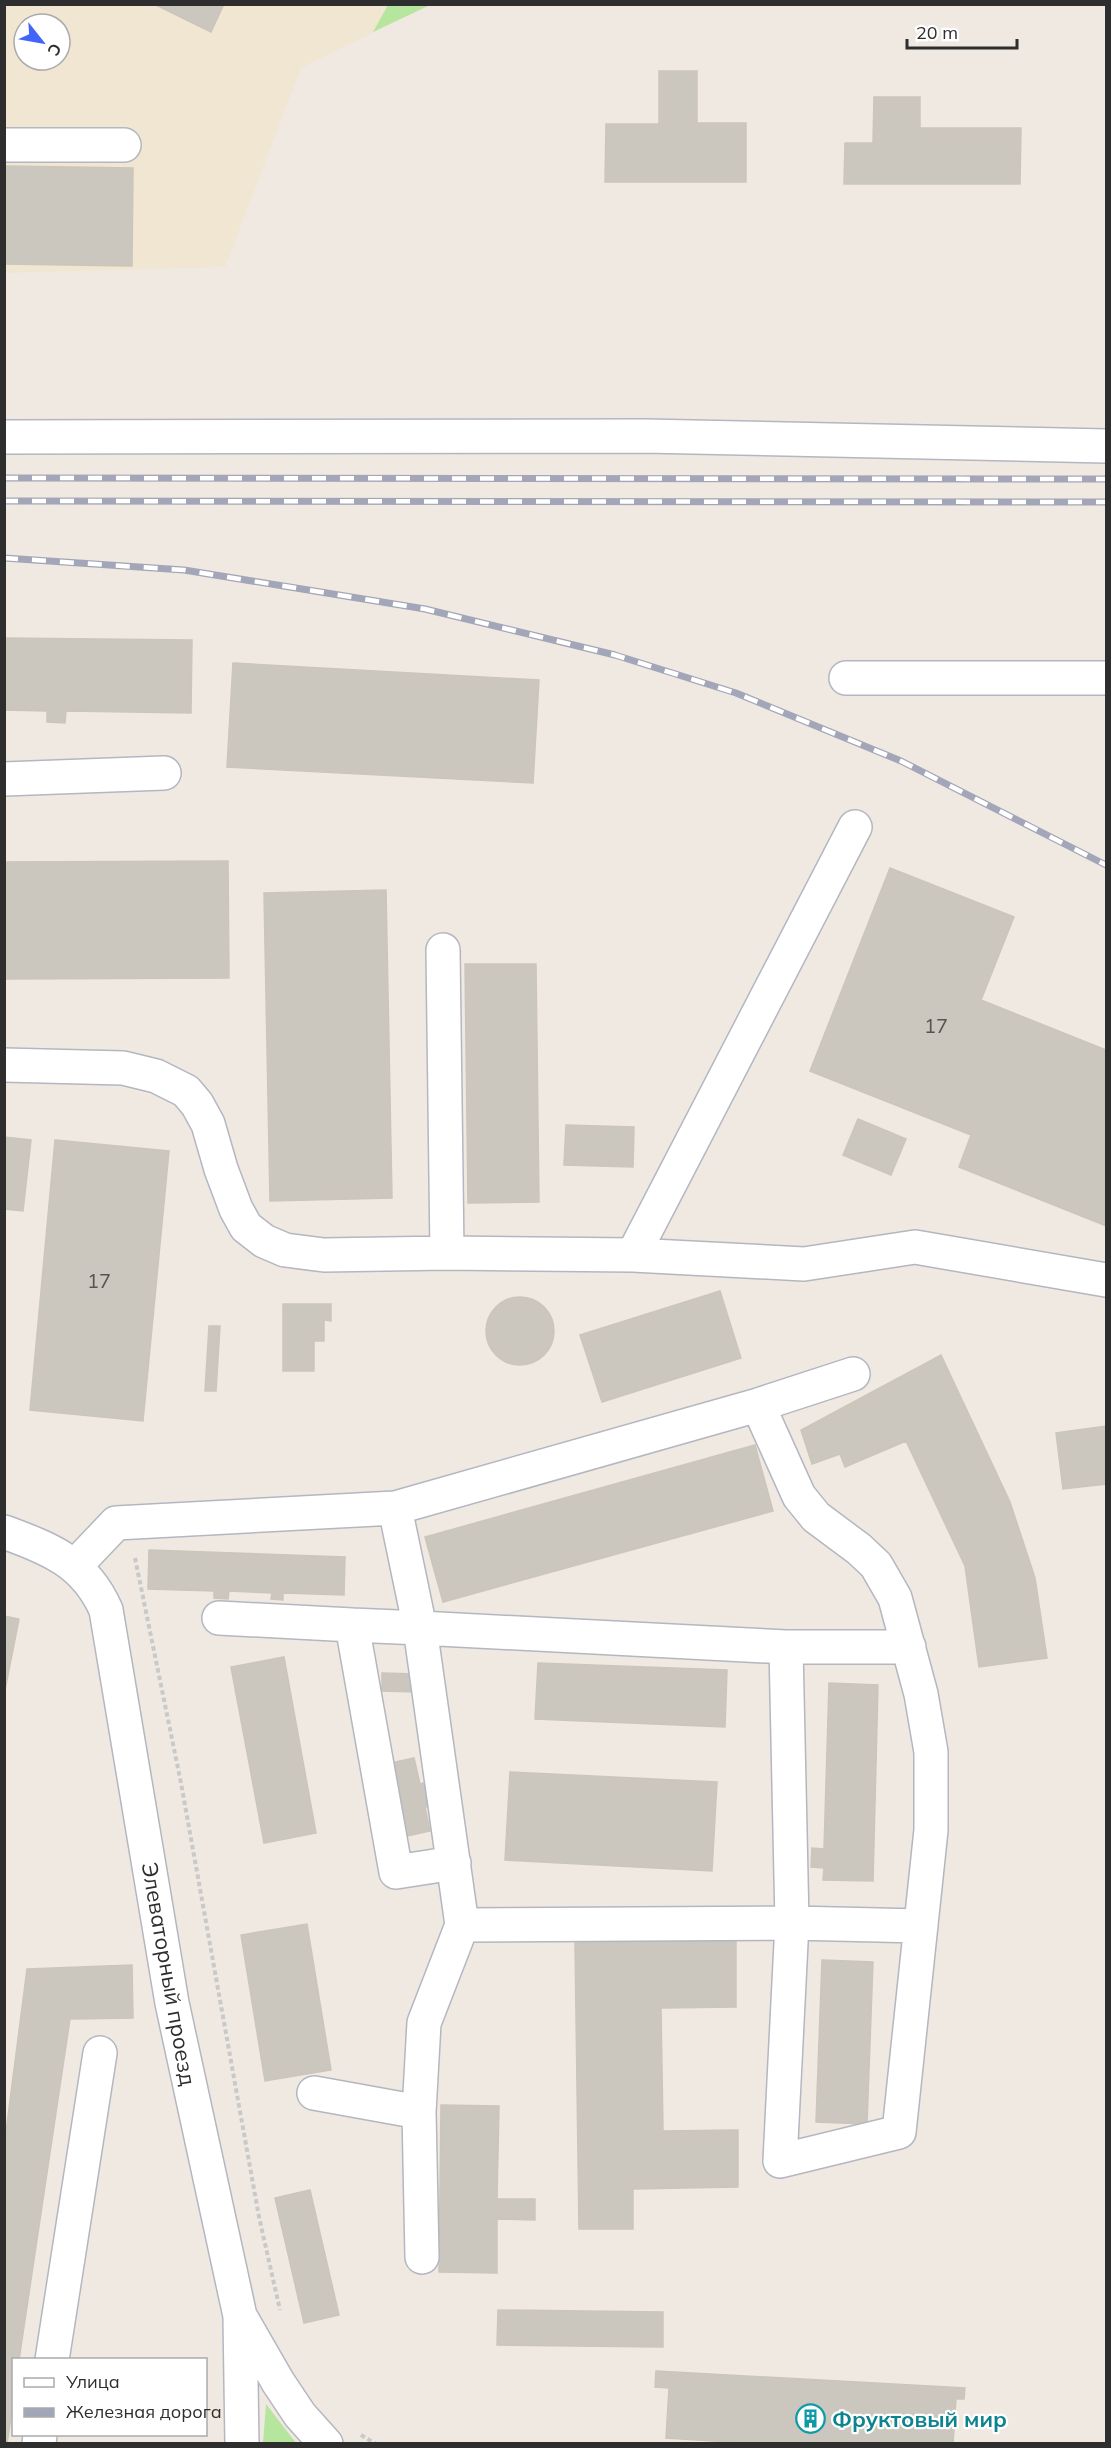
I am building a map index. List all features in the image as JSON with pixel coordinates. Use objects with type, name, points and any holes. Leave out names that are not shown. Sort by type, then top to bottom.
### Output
[{"type":"street","points":[[4,145],[124,145]]},
{"type":"street","points":[[4,437],[645,436],[1107,446]]},
{"type":"street","points":[[846,678],[1107,678]]},
{"type":"street","points":[[4,778],[164,773]]},
{"type":"street","points":[[633,1255],[855,827]]},
{"type":"street","points":[[443,950],[447,1253]]},
{"type":"street","points":[[4,1065],[123,1068],[156,1076],[186,1091],[197,1104],[208,1124],[221,1169],[236,1209],[246,1227],[264,1241],[285,1250],[324,1255],[447,1253],[633,1255],[804,1264],[915,1247],[1107,1280]]},
{"type":"street","points":[[75,1566],[116,1523],[395,1508],[758,1405],[853,1374]]},
{"type":"street","points":[[758,1405],[799,1496],[816,1517],[860,1549],[876,1565],[895,1598],[921,1694],[931,1752],[931,1830],[899,2132],[780,2161],[792,1923],[786,1647]]},
{"type":"street","points":[[395,1508],[420,1628],[462,1925],[424,2023],[419,2112],[422,2257]]},
{"type":"street","name":"Элеваторный проезд","points":[[4,1532],[45,1548],[75,1566],[99,1593],[110,1628],[172,2003],[240,2316],[295,2407],[340,2437]]},
{"type":"street","points":[[219,1618],[786,1647],[909,1647]]},
{"type":"street","points":[[352,1625],[396,1872],[454,1863]]},
{"type":"street","points":[[462,1925],[792,1923],[921,1926]]},
{"type":"street","points":[[52,2358],[100,2053]]},
{"type":"street","points":[[314,2093],[419,2112]]},
{"type":"street","points":[[240,2316],[242,2444]]},
{"type":"path","points":[[127,1522],[181,1783],[259,2217],[281,2316]]},
{"type":"path","points":[[340,2437],[376,2444]]},
{"type":"shaded area","points":[[4,5],[430,5],[301,68],[225,267],[5,273]]},
{"type":"green space","points":[[388,4],[430,5],[373,32]]},
{"type":"green space","points":[[266,2404],[296,2443],[263,2443]]},
{"type":"building","points":[[154,4],[224,4],[211,32]]},
{"type":"building","points":[[659,71],[697,71],[697,123],[746,123],[746,182],[605,182],[606,124],[659,124]]},
{"type":"building","points":[[874,97],[920,97],[920,128],[1021,128],[1020,184],[844,184],[845,143],[873,143]]},
{"type":"building","points":[[4,166],[133,168],[132,266],[4,264]]},
{"type":"building","points":[[4,638],[192,640],[191,713],[66,711],[65,723],[47,722],[47,711],[4,710]]},
{"type":"building","points":[[233,663],[539,680],[533,783],[227,767]]},
{"type":"building","points":[[228,861],[229,978],[4,979],[4,862]]},
{"type":"building","points":[[890,868],[1014,917],[981,1000],[1106,1050],[1106,1226],[959,1167],[971,1135],[810,1071]]},
{"type":"building","points":[[386,890],[392,1198],[270,1201],[264,893]]},
{"type":"building","points":[[465,964],[536,964],[539,1202],[468,1203]]},
{"type":"building","points":[[858,1119],[906,1139],[891,1175],[843,1155]]},
{"type":"building","points":[[566,1125],[634,1127],[633,1167],[564,1165]]},
{"type":"building","points":[[4,1137],[31,1140],[23,1211],[4,1209]]},
{"type":"building","points":[[55,1140],[169,1151],[143,1421],[30,1410]]},
{"type":"building","points":[[720,1291],[741,1358],[602,1402],[580,1335]]},
{"type":"building","points":[[513,1297],[527,1297],[539,1302],[549,1312],[554,1331],[549,1350],[539,1360],[527,1365],[513,1365],[501,1360],[491,1350],[486,1338],[486,1324],[491,1312],[501,1302]]},
{"type":"building","points":[[283,1304],[331,1304],[331,1321],[324,1320],[324,1341],[314,1341],[314,1371],[283,1371]]},
{"type":"building","points":[[209,1326],[220,1326],[216,1391],[205,1391]]},
{"type":"building","points":[[941,1355],[1010,1502],[1035,1578],[1047,1658],[979,1667],[965,1566],[906,1441],[845,1467],[840,1454],[812,1464],[801,1430]]},
{"type":"building","points":[[1106,1426],[1106,1484],[1063,1489],[1056,1433]]},
{"type":"building","points":[[755,1445],[773,1511],[443,1602],[425,1537]]},
{"type":"building","points":[[149,1550],[345,1557],[344,1595],[283,1593],[283,1600],[271,1599],[272,1593],[229,1591],[228,1599],[214,1598],[214,1591],[148,1589]]},
{"type":"building","points":[[4,1616],[19,1619],[4,1695]]},
{"type":"building","points":[[284,1657],[316,1833],[264,1843],[231,1667]]},
{"type":"building","points":[[538,1663],[727,1670],[725,1727],[535,1719]]},
{"type":"building","points":[[382,1673],[416,1674],[416,1692],[382,1691]]},
{"type":"building","points":[[829,1683],[878,1685],[873,1881],[823,1880],[824,1868],[811,1867],[812,1848],[824,1849]]},
{"type":"building","points":[[414,1758],[420,1784],[432,1781],[437,1805],[425,1807],[430,1831],[398,1838],[382,1765]]},
{"type":"building","points":[[510,1772],[717,1782],[712,1871],[505,1860]]},
{"type":"building","points":[[307,1924],[331,2070],[265,2081],[241,1935]]},
{"type":"building","points":[[736,1940],[736,2007],[661,2008],[663,2131],[738,2130],[738,2187],[633,2189],[633,2229],[579,2229],[575,1943]]},
{"type":"building","points":[[822,1960],[873,1962],[867,2124],[816,2122]]},
{"type":"building","points":[[132,1965],[133,2018],[70,2019],[19,2358],[12,2358],[12,2410],[7,2444],[4,2444],[4,2147],[27,1969]]},
{"type":"building","points":[[441,2105],[499,2106],[497,2199],[535,2199],[535,2220],[497,2219],[497,2273],[439,2272]]},
{"type":"building","points":[[310,2190],[339,2315],[304,2323],[275,2198]]},
{"type":"building","points":[[498,2310],[663,2312],[663,2347],[497,2345]]},
{"type":"building","name":"Фруктовый мир","points":[[656,2371],[965,2388],[964,2399],[956,2399],[953,2444],[760,2444],[666,2438],[669,2388],[655,2387]]},
{"type":"railway","points":[[4,478],[1106,479]]},
{"type":"railway","points":[[4,501],[1106,502]]},
{"type":"railway","points":[[4,558],[184,570],[425,609],[615,655],[736,693],[901,761],[1106,865]]},
{"type":"place","name":"Фруктовый мир","points":[[811,2419]]}]
